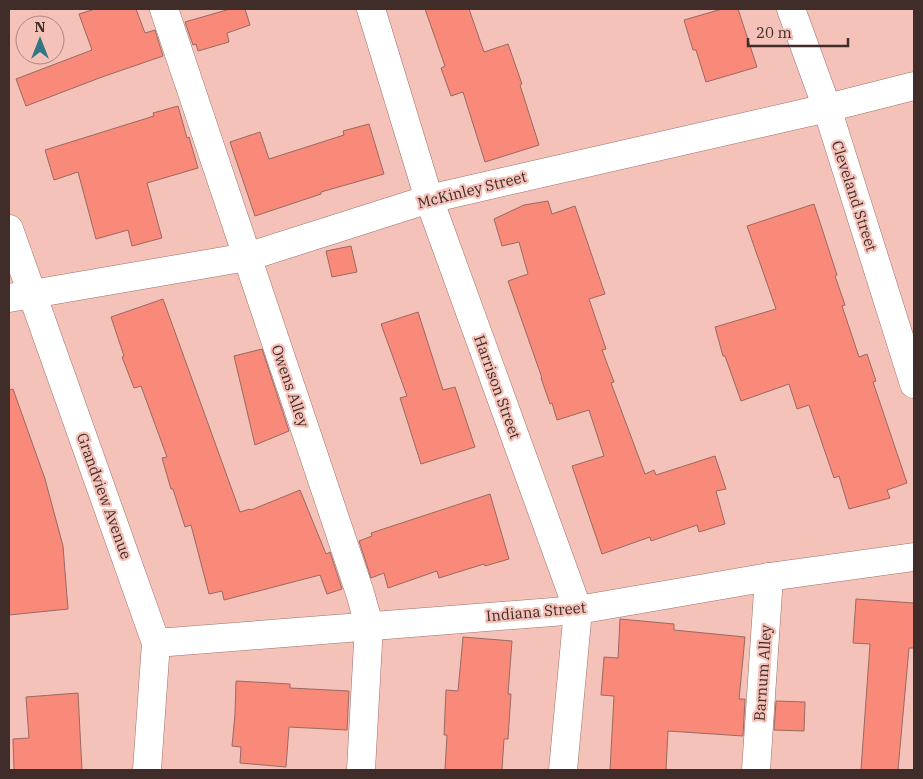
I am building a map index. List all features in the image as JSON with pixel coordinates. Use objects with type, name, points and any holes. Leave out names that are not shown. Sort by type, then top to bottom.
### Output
[{"type":"street","name":"Owens Alley","points":[[164,9],[360,593],[369,625],[361,770]]},
{"type":"street","name":"Harrison Street","points":[[371,9],[429,199],[578,610],[563,770]]},
{"type":"street","name":"Cleveland Street","points":[[791,9],[827,108],[914,384]]},
{"type":"street","name":"McKinley Street","points":[[20,296],[247,257],[429,199],[827,108],[914,86]]},
{"type":"street","name":"Grandview Avenue","points":[[9,229],[20,296],[156,643],[146,770]]},
{"type":"street","name":"Indiana Street","points":[[156,643],[578,610],[769,576],[914,557]]},
{"type":"street","name":"Barnum Alley","points":[[756,770],[769,576]]},
{"type":"building","points":[[95,9],[136,9],[145,33],[155,30],[163,56],[26,106],[16,79],[53,65],[65,65],[65,60],[92,50],[79,14]]},
{"type":"building","points":[[230,9],[245,9],[250,25],[227,33],[229,42],[198,51],[196,44],[193,45],[185,22]]},
{"type":"building","points":[[425,9],[469,9],[484,52],[508,44],[522,84],[520,85],[539,145],[485,162],[463,92],[451,96],[441,68],[445,66]]},
{"type":"building","points":[[722,9],[738,9],[757,67],[706,82],[696,50],[693,50],[684,20]]},
{"type":"building","points":[[178,106],[198,168],[147,183],[162,238],[132,246],[128,230],[96,239],[78,172],[54,180],[45,150],[154,116],[153,113]]},
{"type":"building","points":[[369,124],[384,174],[321,192],[321,194],[255,216],[230,142],[260,132],[269,159],[344,135],[343,131]]},
{"type":"building","points":[[548,201],[552,214],[575,206],[605,294],[589,299],[606,349],[602,350],[614,382],[611,383],[645,474],[654,470],[656,475],[715,456],[726,489],[716,491],[725,524],[699,532],[697,525],[651,541],[650,537],[602,554],[572,466],[604,456],[589,410],[557,420],[508,281],[528,274],[519,242],[502,246],[494,219],[524,205]]},
{"type":"building","points":[[814,204],[837,275],[835,276],[845,305],[842,306],[859,357],[867,354],[876,381],[873,382],[907,483],[887,490],[890,498],[849,509],[839,476],[834,478],[809,405],[797,409],[789,384],[741,401],[725,356],[723,356],[715,327],[776,309],[747,226]]},
{"type":"building","points":[[351,246],[357,272],[332,277],[326,251]]},
{"type":"building","points":[[163,299],[240,512],[251,510],[300,490],[326,554],[330,552],[342,589],[327,594],[320,575],[224,600],[222,591],[209,594],[191,525],[185,527],[173,489],[171,489],[162,458],[167,457],[141,386],[134,388],[122,357],[124,356],[111,317]]},
{"type":"building","points":[[418,312],[443,390],[455,387],[475,447],[421,464],[400,398],[407,396],[381,324]]},
{"type":"building","points":[[262,349],[289,431],[255,445],[234,356]]},
{"type":"building","points":[[13,389],[45,479],[63,546],[68,609],[9,615],[9,390]]},
{"type":"building","points":[[490,494],[509,559],[485,566],[484,564],[439,578],[437,571],[388,588],[384,573],[371,578],[359,541],[372,536],[371,533]]},
{"type":"building","points":[[856,599],[914,603],[914,648],[909,648],[898,770],[861,770],[870,644],[853,643]]},
{"type":"building","points":[[620,619],[674,624],[674,630],[745,637],[739,699],[745,699],[743,736],[668,731],[666,770],[610,770],[614,696],[601,695],[604,657],[618,658]]},
{"type":"building","points":[[463,637],[512,641],[508,694],[511,694],[508,739],[504,739],[502,770],[445,770],[447,735],[444,735],[446,690],[458,691]]},
{"type":"building","points":[[236,681],[290,684],[290,688],[349,691],[347,730],[289,727],[286,767],[240,763],[241,747],[232,746]]},
{"type":"building","points":[[78,693],[82,770],[14,770],[13,739],[29,738],[26,697]]},
{"type":"building","points":[[776,701],[805,702],[804,731],[774,730]]}]
